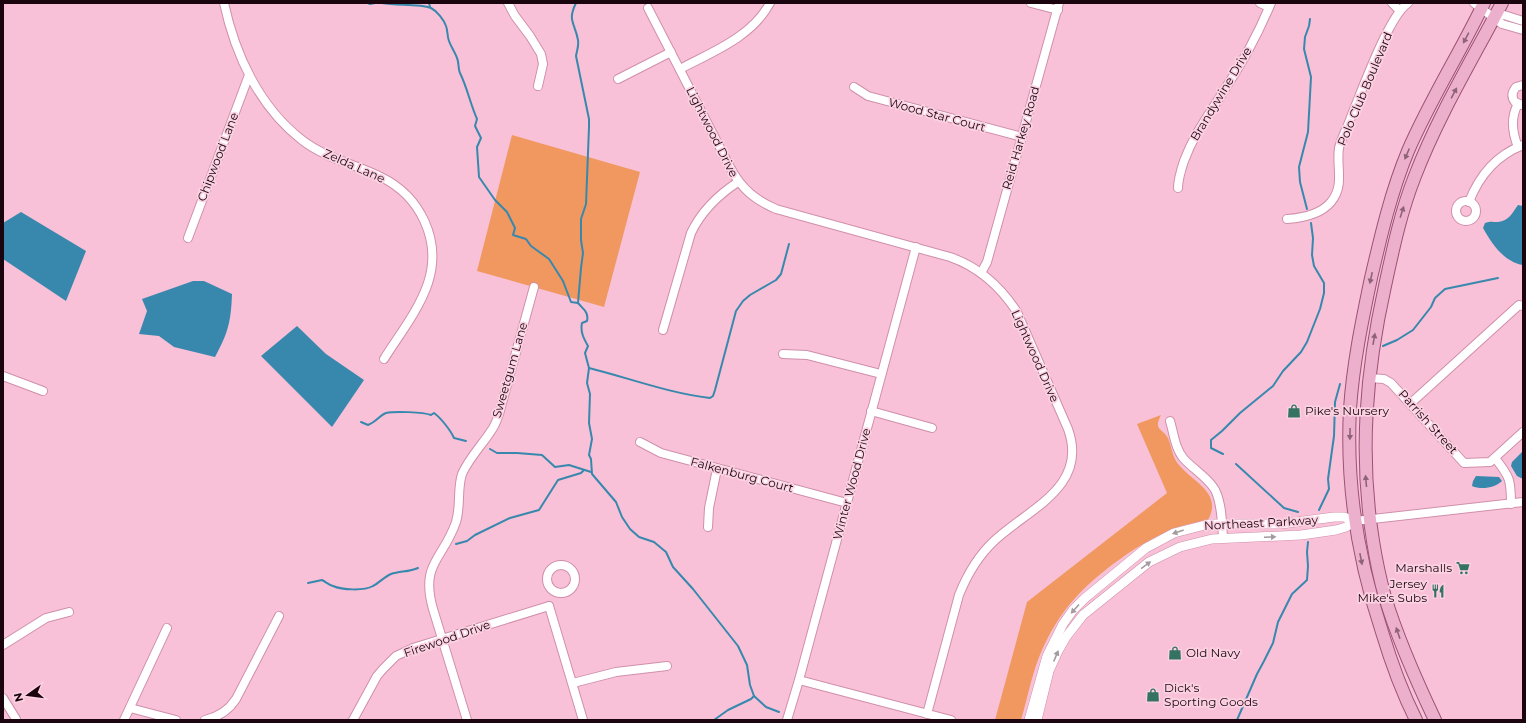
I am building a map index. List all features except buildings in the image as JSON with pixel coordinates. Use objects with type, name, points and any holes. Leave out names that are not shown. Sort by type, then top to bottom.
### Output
[{"type":"main road","points":[[1435,720],[1413,674],[1385,596],[1376,558],[1370,520],[1366,471],[1365,441],[1369,378],[1378,315],[1400,221],[1414,177],[1431,135],[1502,3]]},
{"type":"main road","points":[[1416,720],[1388,653],[1364,574],[1355,521],[1350,470],[1350,409],[1357,348],[1384,219],[1399,174],[1417,131],[1480,5]]},
{"type":"main road","points":[[1382,632],[1393,648],[1418,702],[1426,718],[1429,720]]},
{"type":"street","name":"Zelda Lane","points":[[224,3],[233,34],[249,75],[262,97],[282,121],[301,139],[330,156],[380,176],[390,182],[410,198],[422,215],[431,242],[432,258],[428,283],[414,311],[384,358]]},
{"type":"street","points":[[508,3],[541,54],[543,64],[538,86]]},
{"type":"street","points":[[680,69],[741,35],[758,21],[770,3]]},
{"type":"street","points":[[1031,3],[1059,6]]},
{"type":"street","points":[[1260,3],[1270,5]]},
{"type":"street","points":[[1392,3],[1400,11]]},
{"type":"street","name":"Polo Club Boulevard","points":[[1287,219],[1313,214],[1331,202],[1340,180],[1339,148],[1372,65],[1394,19],[1403,6],[1408,3]]},
{"type":"street","name":"Brandywine Drive","points":[[1178,188],[1180,173],[1196,133],[1245,56],[1270,5]]},
{"type":"street","points":[[1480,5],[1502,24],[1523,30]]},
{"type":"street","name":"Reid Harkey Road","points":[[981,273],[987,262],[1059,6]]},
{"type":"street","name":"Lightwood Drive","points":[[648,8],[738,182],[754,197],[776,209],[959,260],[981,273],[1005,295],[1019,316],[1068,429],[1072,443],[1073,457],[1067,477],[1056,491],[994,541],[971,570],[959,595],[927,714]]},
{"type":"street","points":[[1494,17],[1504,15],[1523,21]]},
{"type":"street","points":[[618,78],[671,52]]},
{"type":"street","name":"Chipwood Lane","points":[[188,238],[249,75]]},
{"type":"street","points":[[1469,202],[1475,187],[1488,168],[1504,155],[1521,146],[1515,138],[1512,126],[1513,115],[1520,105],[1513,100],[1512,93],[1516,87],[1523,85]]},
{"type":"street","name":"Wood Star Court","points":[[854,87],[868,96],[1022,137]]},
{"type":"street","points":[[663,330],[691,233],[695,225],[708,206],[738,182]]},
{"type":"street","name":"Winter Wood Drive","points":[[787,720],[916,247]]},
{"type":"street","name":"Sweetgum Lane","points":[[467,720],[430,599],[428,587],[430,573],[456,521],[462,474],[469,460],[492,431],[499,414],[534,287]]},
{"type":"street","points":[[1411,403],[1519,305],[1523,306]]},
{"type":"street","points":[[783,354],[807,355],[881,374]]},
{"type":"street","points":[[3,376],[43,391]]},
{"type":"street","name":"Parrish Street","points":[[1369,378],[1384,379],[1391,382],[1464,462],[1490,462],[1495,458]]},
{"type":"street","points":[[871,411],[932,428]]},
{"type":"street","points":[[1170,421],[1180,453],[1184,459],[1216,491],[1223,538]]},
{"type":"street","points":[[1511,504],[1511,486],[1508,474],[1495,458],[1523,432]]},
{"type":"street","name":"Falkenburg Court","points":[[640,442],[661,453],[846,503]]},
{"type":"street","points":[[708,527],[709,508],[717,469]]},
{"type":"street","name":"Northeast Parkway","points":[[1029,720],[1047,656],[1054,639],[1073,610],[1085,598],[1146,548],[1174,533],[1209,524],[1281,524],[1344,517],[1355,521],[1370,520],[1523,502]]},
{"type":"street","name":"Northeast Parkway","points":[[1036,720],[1050,671],[1058,651],[1066,637],[1083,615],[1149,562],[1186,544],[1223,538],[1280,537],[1308,534],[1346,527],[1355,521]]},
{"type":"street","points":[[558,593],[550,606],[583,720]]},
{"type":"street","name":"Firewood Drive","points":[[353,720],[378,676],[388,663],[396,656],[413,648],[442,638],[550,606]]},
{"type":"street","points":[[3,645],[46,618],[69,612]]},
{"type":"street","points":[[205,720],[221,714],[228,709],[236,699],[279,616]]},
{"type":"street","points":[[124,720],[167,628]]},
{"type":"street","points":[[572,683],[616,672],[667,666]]},
{"type":"street","points":[[799,680],[951,720]]},
{"type":"street","points":[[3,698],[16,718]]},
{"type":"street","points":[[130,708],[176,720]]},
{"type":"shaded area","points":[[512,135],[640,172],[604,307],[477,271]]},
{"type":"shaded area","points":[[1161,415],[1158,426],[1168,438],[1176,461],[1203,487],[1212,501],[1212,510],[1208,520],[1178,527],[1134,549],[1106,570],[1081,592],[1058,620],[1042,650],[1035,667],[1021,720],[995,720],[1027,602],[1167,493],[1137,424]]},
{"type":"water","points":[[1518,205],[1523,206],[1523,265],[1504,256],[1490,240],[1483,228],[1485,223],[1505,220]]},
{"type":"water","points":[[21,212],[86,251],[66,301],[3,259],[3,223]]},
{"type":"water","points":[[193,281],[204,281],[232,294],[228,327],[215,357],[174,347],[159,336],[139,334],[147,311],[142,299]]},
{"type":"water","points":[[297,326],[326,354],[364,380],[332,427],[261,356]]},
{"type":"water","points":[[1523,451],[1523,479],[1517,476],[1511,466],[1512,462]]},
{"type":"water","points":[[1476,476],[1499,477],[1502,481],[1492,487],[1476,487],[1472,486]]},
{"type":"waterway","points":[[368,3],[375,3]]},
{"type":"waterway","points":[[382,3],[426,6],[433,9],[442,18],[446,26],[449,41],[458,60],[459,71],[477,119],[475,126],[481,138],[477,147],[479,177],[495,200],[507,212],[515,228],[513,235],[526,239],[531,246],[549,259],[563,281],[571,302],[578,303]]},
{"type":"waterway","points":[[429,3],[430,7]]},
{"type":"waterway","points":[[576,3],[573,9],[572,22],[577,34],[578,46],[576,56],[589,119],[586,204],[581,219],[581,240],[583,253],[578,303],[587,315],[587,321],[582,323],[582,332],[588,346],[585,353],[589,368],[587,383],[590,394],[589,423],[592,439],[589,455],[591,459],[592,474],[616,502],[622,517],[630,529],[639,537],[654,542],[666,552],[673,567],[693,589],[738,646],[747,665],[750,685],[754,696],[766,707],[779,712]]},
{"type":"waterway","points":[[1307,209],[1300,182],[1299,167],[1308,132],[1311,77],[1304,49],[1305,37],[1310,19]]},
{"type":"waterway","points":[[1223,454],[1211,448],[1211,440],[1240,413],[1273,386],[1283,371],[1301,352],[1307,342],[1320,309],[1324,293],[1324,283],[1314,266],[1312,255],[1313,238],[1311,223]]},
{"type":"waterway","points":[[589,368],[679,393],[710,398],[713,396],[715,390],[736,311],[743,301],[750,295],[776,280],[781,274],[789,244]]},
{"type":"waterway","points":[[1383,346],[1397,340],[1413,330],[1431,307],[1435,298],[1445,289],[1498,278]]},
{"type":"waterway","points":[[1319,510],[1329,489],[1328,479],[1334,436],[1335,402],[1340,384]]},
{"type":"waterway","points":[[361,422],[368,425],[384,414],[390,412],[431,415],[434,413],[446,425],[454,438],[466,441]]},
{"type":"waterway","points":[[490,449],[497,453],[542,455],[555,467],[569,465],[591,472]]},
{"type":"waterway","points":[[1236,464],[1284,508],[1298,512]]},
{"type":"waterway","points":[[456,544],[467,541],[475,535],[510,518],[539,510],[558,480],[581,473],[584,470]]},
{"type":"waterway","points":[[1237,720],[1257,674],[1273,643],[1278,622],[1292,594],[1307,580],[1308,542]]},
{"type":"waterway","points":[[308,583],[322,580],[332,586],[364,589],[373,586],[391,574],[418,568]]},
{"type":"waterway","points":[[714,720],[728,710],[751,699],[754,696]]},
{"type":"place","name":"Pike's Nursery","points":[[1294,411]]},
{"type":"place","name":"Marshalls","points":[[1463,568]]},
{"type":"place","name":"Jersey Mike's Subs","points":[[1438,591]]},
{"type":"place","name":"Old Navy","points":[[1175,653]]},
{"type":"place","name":"Dick's Sporting Goods","points":[[1153,695]]}]
